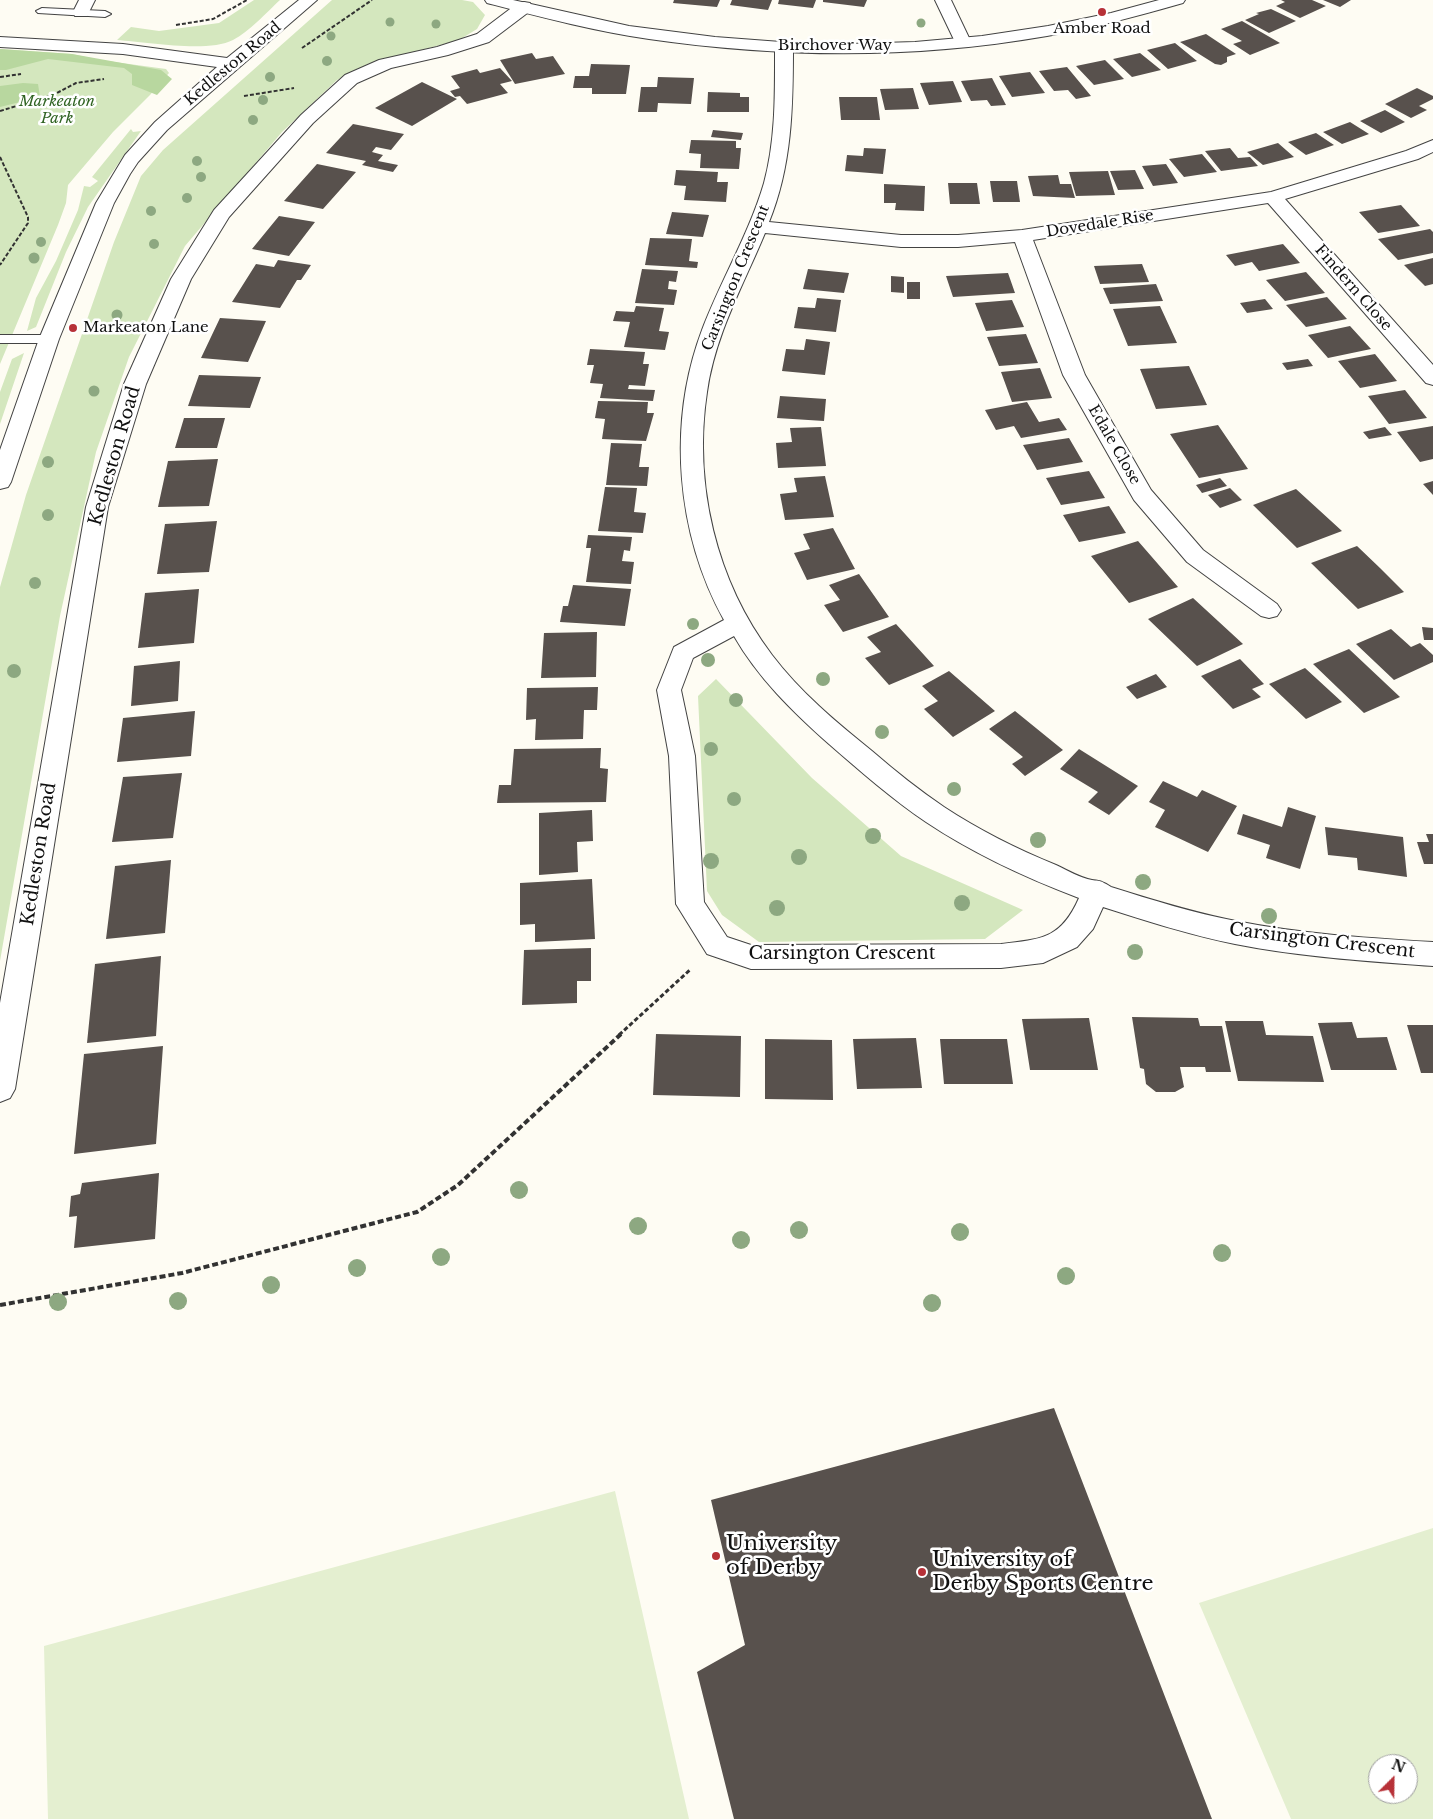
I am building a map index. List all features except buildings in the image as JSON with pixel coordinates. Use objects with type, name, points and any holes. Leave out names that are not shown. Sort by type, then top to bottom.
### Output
[{"type":"street","name":"Kedleston Road","points":[[0,482],[49,339],[105,203],[131,158],[184,105],[310,0]]},
{"type":"street","points":[[943,0],[963,42]]},
{"type":"street","name":"Birchover Way","points":[[508,3],[587,22],[649,34],[715,42],[784,47],[854,48],[963,42],[1086,24],[1117,18],[1177,0]]},
{"type":"street","name":"Kedleston Road","points":[[0,1089],[96,507],[135,384],[181,279],[221,214],[307,119],[351,79],[385,64],[442,51],[483,38],[508,3]]},
{"type":"street","points":[[0,42],[123,49],[231,64]]},
{"type":"street","name":"Carsington Crescent","points":[[784,47],[784,107],[776,172],[759,227],[706,350],[693,415],[692,451],[694,483],[700,521],[709,554],[738,623],[764,662],[825,727],[936,815],[1004,853],[1050,874],[1166,914],[1212,927],[1274,939],[1360,949],[1433,954]]},
{"type":"street","name":"Dovedale Rise","points":[[759,227],[901,241],[958,242],[1022,236],[1274,198],[1412,155],[1433,146]]},
{"type":"street","name":"Findern Close","points":[[1274,198],[1433,378]]},
{"type":"street","name":"Edale Close","points":[[1022,236],[1074,375],[1142,495],[1195,556],[1269,610]]},
{"type":"street","points":[[717,946],[690,904],[682,756],[669,690],[683,653],[738,623]]},
{"type":"street","name":"Carsington Crescent","points":[[717,946],[750,957],[1001,956],[1043,951],[1067,939],[1083,921],[1096,891]]},
{"type":"lane","points":[[42,11],[84,6],[105,14]]},
{"type":"lane","points":[[0,339],[49,339]]},
{"type":"path","points":[[0,111],[35,101],[76,83],[104,79]]},
{"type":"path","points":[[184,105],[295,88]]},
{"type":"path","points":[[0,157],[28,217],[28,223],[0,265]]},
{"type":"path","points":[[0,1305],[182,1273],[417,1212],[458,1185],[717,946]]},
{"type":"green space","points":[[254,0],[280,0],[245,32],[233,40],[222,44],[193,46],[117,40],[131,27],[159,31],[219,23]]},
{"type":"green space","points":[[332,0],[462,0],[473,2],[485,15],[477,29],[459,40],[368,64],[337,80],[282,132],[185,246],[129,357],[96,452],[60,616],[0,961],[0,587],[26,495],[114,242],[141,176],[163,150]]},
{"type":"green space","name":"Markeaton Park","points":[[0,49],[72,54],[100,60],[166,69],[169,73],[113,132],[68,185],[66,203],[58,225],[0,364]]},
{"type":"green space","points":[[0,49],[72,54],[161,70],[172,79],[157,95],[132,85],[132,74],[124,68],[48,59],[0,70]]},
{"type":"green space","points":[[23,83],[38,84],[40,97],[0,107],[0,86]]},
{"type":"green space","points":[[131,129],[133,132],[141,131],[88,207],[66,252],[36,327],[27,331],[36,298],[56,261],[78,210],[84,186],[90,187],[98,181],[92,177]]},
{"type":"green space","points":[[24,353],[0,424],[0,392],[12,359]]},
{"type":"green space","points":[[716,679],[812,778],[901,856],[1023,910],[985,939],[759,942],[722,915],[707,891],[698,696]]},
{"type":"green space","points":[[615,1491],[689,1819],[48,1819],[44,1646]]},
{"type":"green space","points":[[1433,1528],[1433,1819],[1291,1819],[1199,1603]]},
{"type":"place","name":"Amber Road","points":[[1102,12]]},
{"type":"place","name":"Markeaton Lane","points":[[73,328]]},
{"type":"place","name":"University of Derby","points":[[716,1556]]},
{"type":"place","name":"University of Derby Sports Centre","points":[[922,1572]]}]
